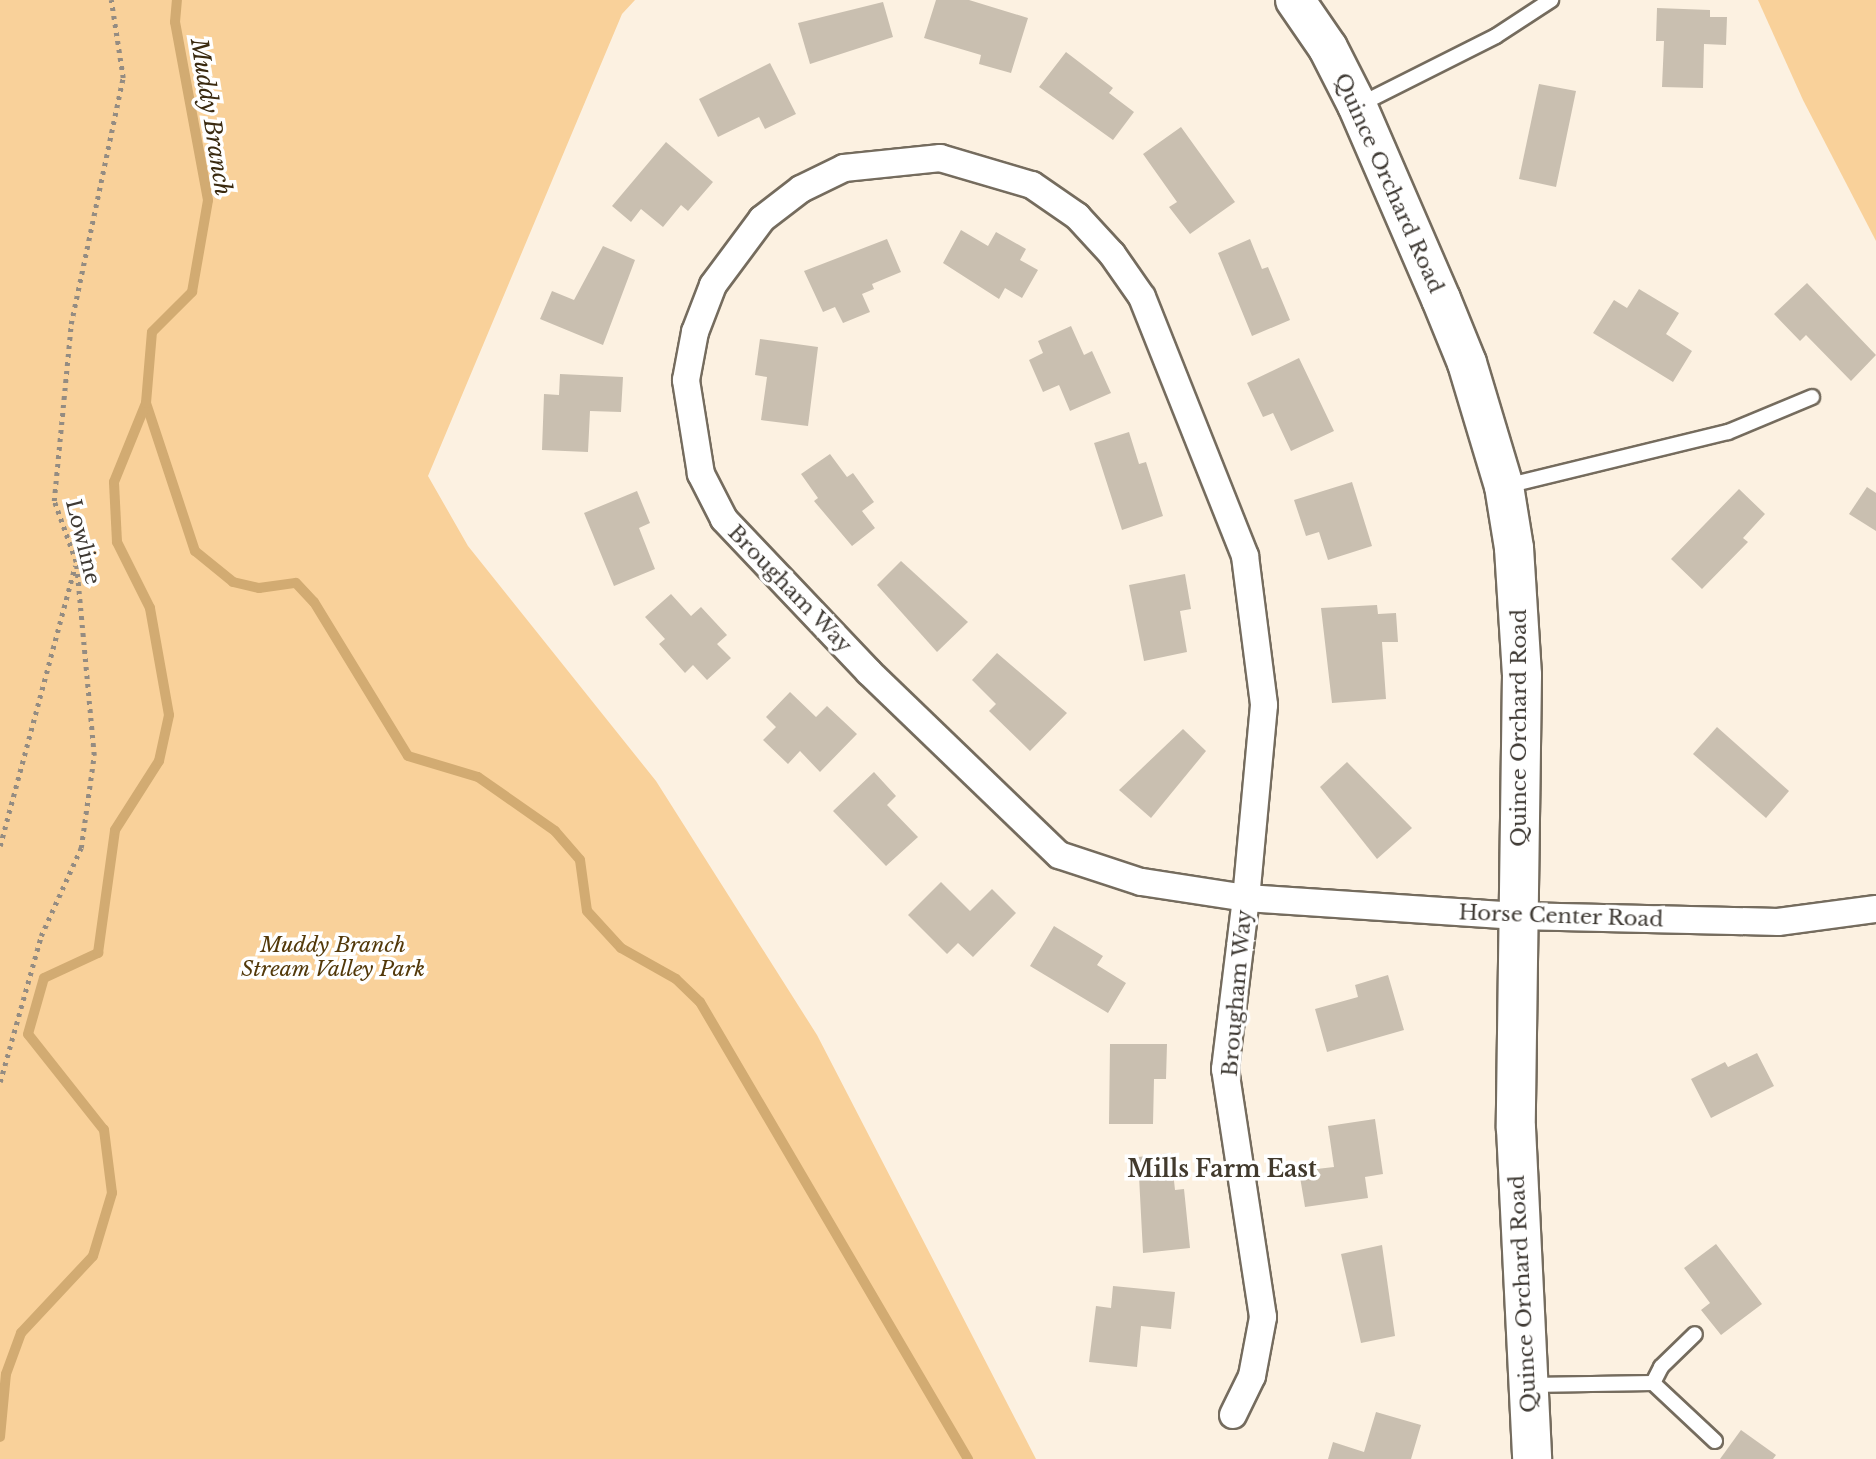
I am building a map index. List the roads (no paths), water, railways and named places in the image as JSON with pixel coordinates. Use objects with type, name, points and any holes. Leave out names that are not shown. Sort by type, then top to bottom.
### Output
[{"type":"street","name":"Quince Orchard Road","points":[[1295,0],[1328,48],[1357,105],[1467,363],[1504,486],[1517,575],[1522,674],[1516,1128],[1532,1459]]},
{"type":"street","name":"Brougham Way","points":[[1233,1415],[1252,1376],[1263,1317],[1225,1069],[1245,898],[1264,705],[1245,556],[1142,297],[1112,254],[1077,216],[1032,185],[940,158],[844,169],[801,189],[762,219],[713,285],[695,332],[686,380],[701,474],[724,519],[869,672],[1059,855],[1141,883],[1245,898]]},
{"type":"street","name":"Horse Center Road","points":[[1245,898],[1517,916],[1778,922],[1876,909]]},
{"type":"lane","points":[[1357,105],[1496,36],[1551,0]]},
{"type":"lane","points":[[1504,486],[1728,432],[1812,397]]},
{"type":"lane","points":[[1653,1382],[1661,1367],[1695,1335]]},
{"type":"lane","points":[[1527,1385],[1653,1382],[1715,1441]]},
{"type":"waterway","name":"Muddy Branch","points":[[0,1437],[6,1374],[21,1333],[93,1256],[112,1193],[104,1130],[28,1034],[44,978],[98,953],[115,830],[159,761],[169,715],[150,608],[117,542],[114,482],[146,403],[152,332],[192,292],[208,200],[175,22],[177,0]]},
{"type":"waterway","points":[[146,403],[195,551],[233,582],[259,588],[296,583],[314,602],[408,756],[478,777],[555,831],[580,860],[587,911],[621,948],[676,979],[700,1002],[968,1459]]},
{"type":"district","name":"Mills Farm East","points":[[1222,1169]]},
{"type":"park label","name":"Muddy Branch Stream Valley Park","points":[[333,957]]}]
